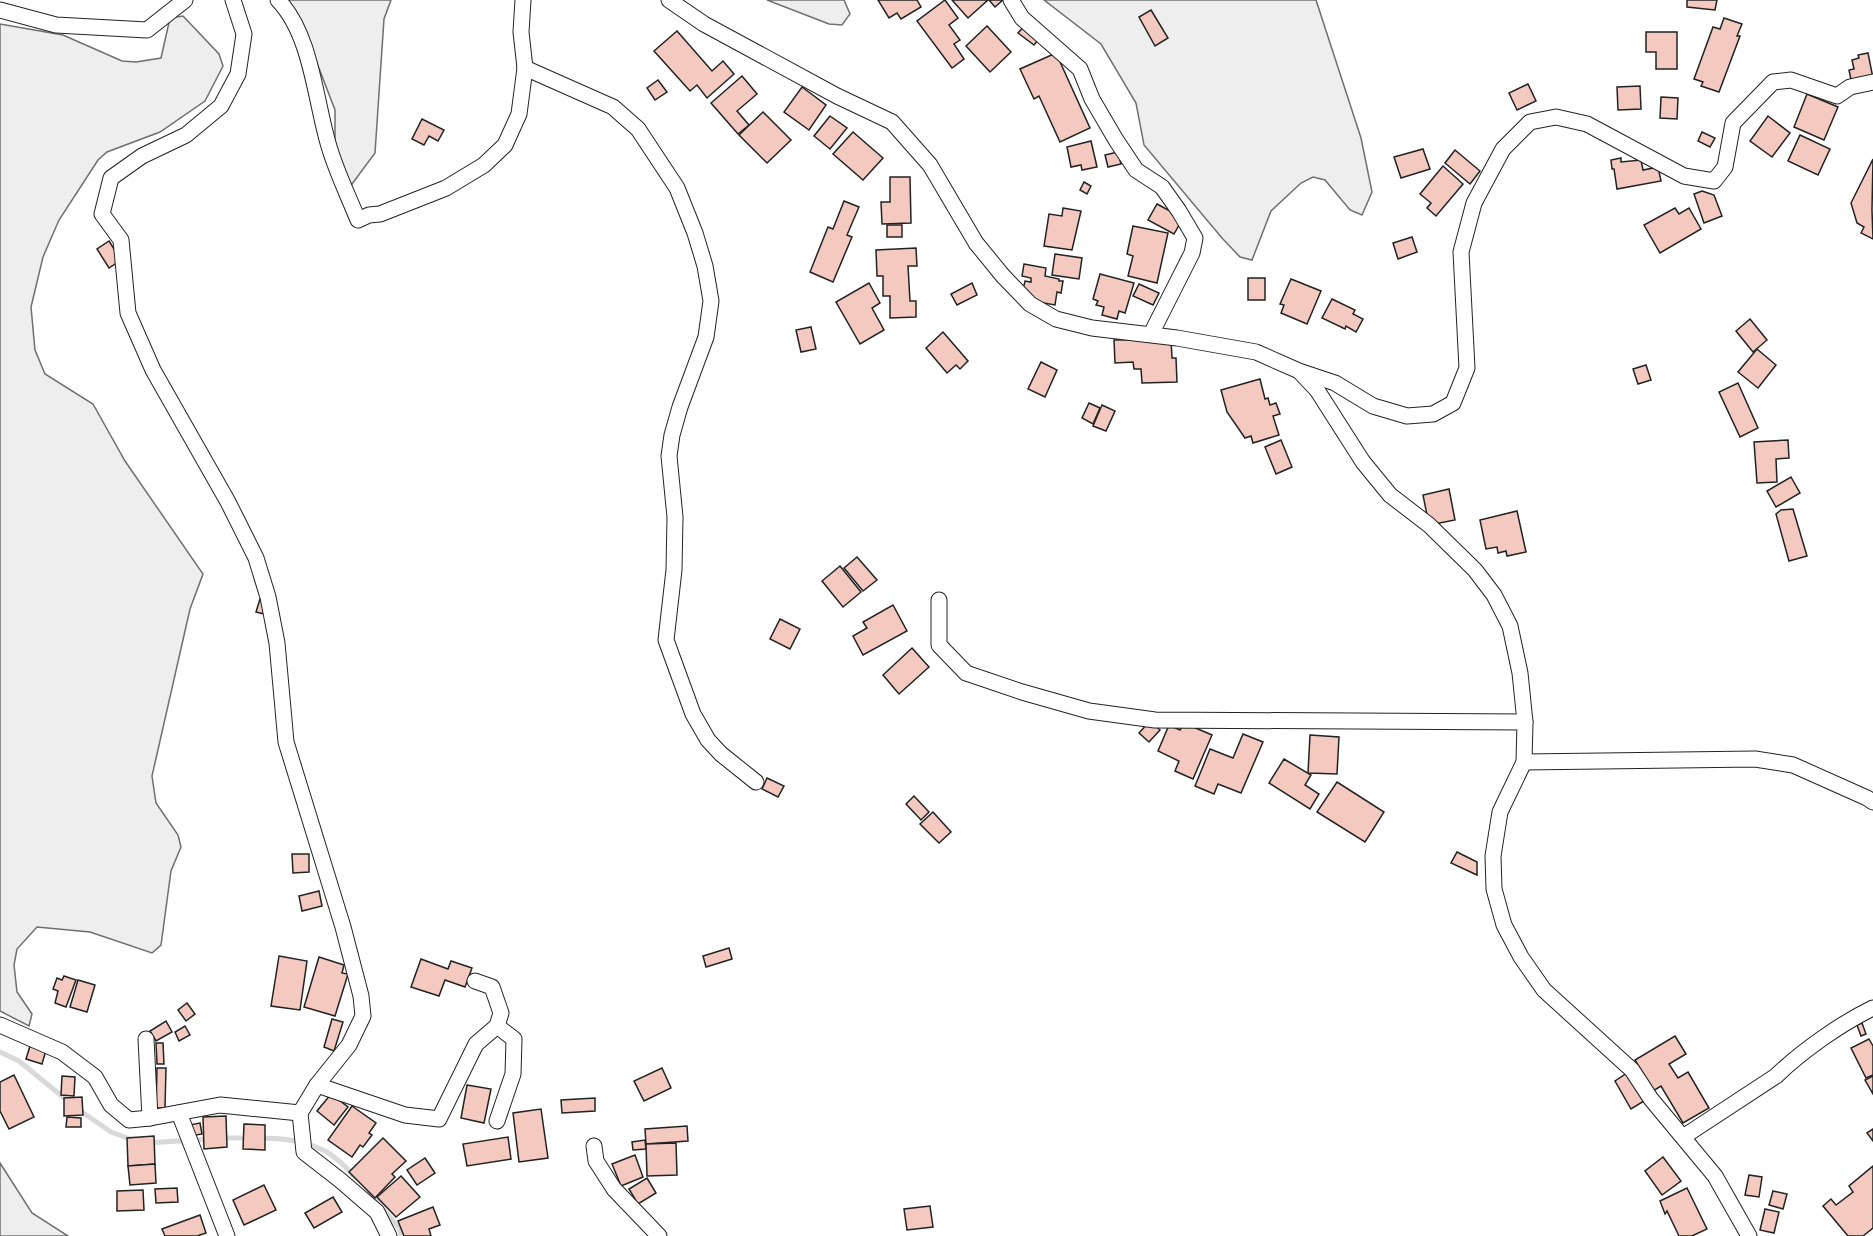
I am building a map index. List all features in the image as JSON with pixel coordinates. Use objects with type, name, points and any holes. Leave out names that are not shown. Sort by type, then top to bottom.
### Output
[{"type":"street","points":[[0,10],[56,25],[147,30],[184,0]]},
{"type":"street","points":[[233,0],[244,34],[238,74],[221,106],[186,135],[142,156],[111,178],[102,214],[121,240],[128,313],[153,370],[228,502],[256,558],[268,597],[277,644],[286,742],[344,927],[362,996],[363,1016],[349,1045],[317,1085],[300,1113],[304,1152],[377,1212],[389,1236]]},
{"type":"street","points":[[278,0],[296,27],[312,71],[328,144],[358,220],[369,215],[380,214],[446,188],[484,165],[505,145],[519,114],[525,68],[521,32],[523,0]]},
{"type":"street","points":[[669,0],[704,24],[837,96],[892,122],[930,165],[976,243],[1003,276],[1030,304],[1056,319],[1092,328],[1150,334],[1256,352],[1299,371],[1335,383],[1373,406],[1407,416],[1433,414],[1454,403],[1467,368],[1461,252],[1474,203],[1503,148],[1530,122],[1556,117],[1587,124],[1684,176],[1714,181],[1725,166],[1733,123],[1773,82],[1791,80],[1837,96],[1850,87],[1873,82]]},
{"type":"street","points":[[1011,0],[1022,18],[1080,69],[1092,99],[1136,170],[1162,187],[1195,238],[1192,253],[1150,334]]},
{"type":"street","points":[[525,68],[613,107],[638,129],[677,188],[695,233],[705,267],[711,301],[706,337],[680,407],[669,456],[675,517],[674,570],[666,640],[693,714],[708,740],[721,754],[756,782]]},
{"type":"street","points":[[1299,371],[1317,390],[1363,462],[1390,495],[1429,525],[1475,570],[1494,595],[1510,627],[1520,673],[1525,722],[1524,762],[1500,812],[1493,856],[1494,889],[1504,925],[1521,957],[1544,990],[1632,1070],[1651,1099],[1715,1176],[1749,1236]]},
{"type":"street","points":[[939,600],[939,645],[966,673],[1089,711],[1155,720],[1525,722]]},
{"type":"street","points":[[1524,762],[1755,759],[1793,765],[1873,802]]},
{"type":"street","points":[[317,1085],[405,1115],[439,1119],[476,1044],[497,1026],[501,1013],[492,987],[476,981]]},
{"type":"street","points":[[1683,1137],[1776,1076],[1790,1063],[1855,1017],[1873,1008]]},
{"type":"street","points":[[0,1025],[62,1052],[95,1077],[111,1105],[129,1120],[220,1106],[300,1113]]},
{"type":"street","points":[[496,1121],[513,1074],[514,1039],[497,1026]]},
{"type":"street","points":[[146,1039],[150,1118]]},
{"type":"street","points":[[179,1113],[227,1236]]},
{"type":"street","points":[[594,1146],[596,1161],[614,1189],[659,1236]]},
{"type":"shaded area","points":[[273,0],[391,0],[384,19],[375,153],[352,184],[340,179],[335,166],[335,110],[310,45]]},
{"type":"shaded area","points":[[767,0],[844,0],[850,14],[842,25],[829,24]]},
{"type":"shaded area","points":[[1044,0],[1316,0],[1361,138],[1372,192],[1362,215],[1350,210],[1325,180],[1313,177],[1301,183],[1271,211],[1252,260],[1240,257],[1144,145],[1136,103],[1101,44]]},
{"type":"shaded area","points":[[183,16],[219,54],[223,66],[205,101],[160,132],[107,152],[98,160],[59,220],[43,257],[31,307],[35,350],[45,374],[93,404],[125,461],[203,574],[190,609],[152,776],[156,803],[178,835],[181,847],[171,871],[161,945],[152,953],[90,932],[37,927],[17,949],[14,965],[17,992],[32,1014],[29,1026],[0,1011],[0,24],[63,35],[122,61],[136,62],[161,58],[170,18]]},
{"type":"shaded area","points":[[0,1163],[32,1213],[68,1236],[0,1236]]},
{"type":"building","points":[[878,0],[917,0],[921,7],[901,19],[897,13],[889,18]]},
{"type":"building","points":[[945,0],[958,18],[949,25],[960,40],[954,44],[964,59],[952,68],[917,21]]},
{"type":"building","points":[[952,0],[988,0],[968,18]]},
{"type":"building","points":[[989,0],[1003,0],[995,7]]},
{"type":"building","points":[[1687,0],[1717,0],[1715,10],[1687,7]]},
{"type":"building","points":[[1151,10],[1168,38],[1155,46],[1139,17]]},
{"type":"building","points":[[1724,18],[1742,24],[1737,36],[1740,36],[1719,92],[1701,86],[1703,82],[1694,79],[1713,27],[1720,29]]},
{"type":"building","points":[[1027,23],[1042,35],[1034,45],[1018,33]]},
{"type":"building","points":[[987,26],[1011,52],[990,72],[966,46]]},
{"type":"building","points":[[677,31],[712,71],[723,61],[734,74],[707,98],[697,85],[690,91],[654,51]]},
{"type":"building","points":[[1646,32],[1677,32],[1677,69],[1656,69],[1656,52],[1646,52]]},
{"type":"building","points":[[1056,53],[1090,128],[1060,142],[1039,96],[1034,99],[1020,69]]},
{"type":"building","points":[[1868,53],[1873,78],[1852,85],[1849,70],[1854,69],[1852,60],[1859,58],[1858,55]]},
{"type":"building","points":[[742,76],[757,94],[737,111],[749,125],[738,134],[711,103]]},
{"type":"building","points":[[658,80],[667,92],[655,100],[647,88]]},
{"type":"building","points":[[1528,84],[1536,101],[1517,110],[1509,93]]},
{"type":"building","points":[[1640,86],[1641,109],[1618,110],[1617,87]]},
{"type":"building","points":[[802,87],[826,105],[809,130],[784,112]]},
{"type":"building","points":[[1807,94],[1838,107],[1824,140],[1794,127]]},
{"type":"building","points":[[1661,97],[1678,98],[1677,119],[1660,118]]},
{"type":"building","points":[[763,112],[791,140],[767,163],[739,135]]},
{"type":"building","points":[[830,116],[847,128],[830,149],[814,136]]},
{"type":"building","points":[[1768,116],[1790,133],[1772,157],[1750,141]]},
{"type":"building","points":[[422,119],[444,130],[438,141],[429,136],[424,145],[412,139]]},
{"type":"building","points":[[853,132],[883,158],[863,180],[833,154]]},
{"type":"building","points":[[1702,132],[1715,138],[1710,147],[1698,141]]},
{"type":"building","points":[[1800,135],[1830,149],[1818,175],[1788,161]]},
{"type":"building","points":[[1091,141],[1097,167],[1082,170],[1081,165],[1071,167],[1067,147]]},
{"type":"building","points":[[1423,149],[1430,169],[1401,178],[1394,157]]},
{"type":"building","points":[[1455,150],[1480,171],[1470,184],[1445,163]]},
{"type":"building","points":[[1118,152],[1121,164],[1108,167],[1105,155]]},
{"type":"building","points":[[1621,158],[1621,162],[1641,160],[1643,170],[1658,167],[1661,181],[1617,189],[1611,160]]},
{"type":"building","points":[[1873,159],[1873,239],[1861,233],[1864,227],[1857,223],[1851,203]]},
{"type":"building","points":[[1443,166],[1463,184],[1436,216],[1427,208],[1431,203],[1420,194]]},
{"type":"building","points":[[890,177],[910,177],[911,223],[882,224],[881,202],[890,202]]},
{"type":"building","points":[[1084,182],[1091,186],[1087,194],[1080,190]]},
{"type":"building","points":[[1702,191],[1714,195],[1722,216],[1704,223],[1694,194]]},
{"type":"building","points":[[844,201],[859,207],[847,235],[852,237],[833,282],[810,272],[828,227],[833,229]]},
{"type":"building","points":[[1157,204],[1183,218],[1174,234],[1148,220]]},
{"type":"building","points":[[1063,208],[1081,211],[1072,250],[1044,246],[1049,214],[1062,216]]},
{"type":"building","points":[[1675,208],[1679,214],[1689,208],[1701,229],[1660,253],[1644,225]]},
{"type":"building","points":[[887,225],[902,225],[902,237],[887,237]]},
{"type":"building","points":[[1133,226],[1168,233],[1157,283],[1128,276],[1133,256],[1127,254]]},
{"type":"building","points":[[1412,237],[1417,252],[1398,259],[1393,243]]},
{"type":"building","points":[[109,241],[121,260],[109,268],[97,249]]},
{"type":"building","points":[[916,248],[917,266],[908,266],[910,301],[916,301],[916,317],[890,318],[890,296],[883,296],[883,276],[877,276],[876,250]]},
{"type":"building","points":[[1055,254],[1082,258],[1079,279],[1052,275]]},
{"type":"building","points":[[1024,264],[1046,268],[1045,276],[1063,281],[1061,293],[1057,292],[1055,305],[1027,300],[1022,294],[1025,281],[1031,282],[1031,278],[1022,276]]},
{"type":"building","points":[[1100,274],[1134,283],[1125,313],[1119,311],[1117,319],[1102,315],[1104,307],[1096,305],[1098,301],[1093,299]]},
{"type":"building","points":[[1248,278],[1265,278],[1265,300],[1248,300]]},
{"type":"building","points":[[1291,279],[1321,291],[1307,324],[1281,313],[1284,305],[1280,304]]},
{"type":"building","points":[[869,283],[880,303],[872,308],[884,330],[860,344],[836,302]]},
{"type":"building","points":[[972,283],[977,295],[957,305],[951,294]]},
{"type":"building","points":[[1139,284],[1159,293],[1153,305],[1133,296]]},
{"type":"building","points":[[1332,299],[1355,310],[1353,314],[1363,319],[1356,332],[1322,318]]},
{"type":"building","points":[[1750,319],[1767,340],[1753,352],[1736,331]]},
{"type":"building","points":[[811,327],[816,349],[801,352],[796,330]]},
{"type":"building","points":[[943,332],[968,361],[960,369],[956,365],[947,373],[926,348]]},
{"type":"building","points":[[1171,339],[1172,358],[1176,358],[1177,382],[1142,383],[1141,369],[1134,369],[1133,362],[1115,363],[1114,340]]},
{"type":"building","points":[[1757,349],[1776,365],[1758,388],[1738,372]]},
{"type":"building","points":[[1041,362],[1057,370],[1045,397],[1028,389]]},
{"type":"building","points":[[1646,365],[1651,380],[1638,384],[1633,369]]},
{"type":"building","points":[[1260,379],[1265,399],[1268,398],[1270,405],[1276,403],[1280,414],[1273,416],[1279,435],[1253,443],[1251,436],[1245,438],[1227,412],[1221,390]]},
{"type":"building","points":[[1738,383],[1758,428],[1740,437],[1719,392]]},
{"type":"building","points":[[1089,403],[1100,408],[1093,424],[1082,418]]},
{"type":"building","points":[[1102,405],[1115,411],[1106,431],[1093,426]]},
{"type":"building","points":[[1281,440],[1292,467],[1276,474],[1265,447]]},
{"type":"building","points":[[1788,440],[1789,458],[1776,459],[1777,482],[1757,483],[1754,442]]},
{"type":"building","points":[[1791,477],[1800,493],[1776,507],[1767,491]]},
{"type":"building","points":[[1449,489],[1455,520],[1429,525],[1423,495]]},
{"type":"building","points":[[1793,509],[1807,556],[1789,561],[1776,514],[1781,510]]},
{"type":"building","points":[[1517,511],[1526,552],[1507,556],[1506,551],[1498,553],[1497,547],[1486,549],[1480,520]]},
{"type":"building","points":[[857,557],[877,580],[863,591],[844,568]]},
{"type":"building","points":[[840,566],[861,592],[843,607],[822,581]]},
{"type":"building","points":[[260,599],[268,601],[264,614],[256,612]]},
{"type":"building","points":[[893,605],[907,631],[863,655],[853,636],[867,628],[863,622]]},
{"type":"building","points":[[780,619],[800,629],[790,649],[770,639]]},
{"type":"building","points":[[912,648],[929,667],[899,694],[883,675]]},
{"type":"building","points":[[1150,721],[1160,730],[1149,742],[1139,733]]},
{"type":"building","points":[[1184,723],[1212,735],[1193,779],[1175,771],[1179,761],[1158,751],[1169,725],[1180,730]]},
{"type":"building","points":[[1243,734],[1263,742],[1241,793],[1218,784],[1214,794],[1195,786],[1210,749],[1233,758]]},
{"type":"building","points":[[1310,735],[1339,737],[1337,774],[1308,773]]},
{"type":"building","points":[[1284,759],[1311,775],[1305,785],[1319,794],[1310,809],[1269,783]]},
{"type":"building","points":[[767,778],[784,786],[778,797],[762,789]]},
{"type":"building","points":[[1337,782],[1384,812],[1365,842],[1317,812]]},
{"type":"building","points":[[914,796],[929,812],[921,820],[906,804]]},
{"type":"building","points":[[933,812],[951,832],[939,843],[920,824]]},
{"type":"building","points":[[1457,852],[1477,862],[1477,875],[1451,863]]},
{"type":"building","points":[[292,854],[309,854],[309,872],[293,873]]},
{"type":"building","points":[[319,891],[322,906],[302,911],[299,896]]},
{"type":"building","points":[[729,948],[732,959],[706,967],[703,956]]},
{"type":"building","points":[[279,956],[307,961],[300,1010],[271,1006]]},
{"type":"building","points":[[319,957],[344,965],[342,973],[348,974],[335,1016],[304,1007]]},
{"type":"building","points":[[421,959],[448,969],[451,961],[472,968],[465,987],[445,980],[439,996],[411,987]]},
{"type":"building","points":[[64,976],[76,980],[66,1007],[55,1003],[58,991],[53,989],[57,978],[62,980]]},
{"type":"building","points":[[78,980],[95,985],[87,1012],[70,1007]]},
{"type":"building","points":[[187,1003],[195,1014],[186,1021],[178,1010]]},
{"type":"building","points":[[332,1019],[343,1022],[334,1051],[324,1047]]},
{"type":"building","points":[[166,1021],[172,1032],[156,1041],[150,1031]]},
{"type":"building","points":[[1862,1023],[1866,1034],[1861,1036],[1857,1025]]},
{"type":"building","points":[[185,1026],[190,1035],[179,1041],[175,1032]]},
{"type":"building","points":[[1675,1036],[1686,1054],[1669,1064],[1678,1078],[1688,1072],[1709,1108],[1683,1123],[1661,1086],[1653,1091],[1635,1060]]},
{"type":"building","points":[[1869,1039],[1873,1046],[1873,1075],[1866,1078],[1851,1048]]},
{"type":"building","points":[[156,1043],[163,1043],[164,1064],[157,1064]]},
{"type":"building","points":[[30,1046],[46,1050],[42,1064],[26,1059]]},
{"type":"building","points":[[157,1068],[166,1068],[165,1108],[156,1108]]},
{"type":"building","points":[[662,1068],[671,1088],[644,1101],[634,1081]]},
{"type":"building","points":[[1627,1073],[1644,1101],[1631,1109],[1615,1081]]},
{"type":"building","points":[[14,1075],[34,1117],[9,1129],[0,1111],[0,1082]]},
{"type":"building","points":[[62,1076],[75,1077],[74,1096],[61,1095]]},
{"type":"building","points":[[1873,1076],[1873,1094],[1865,1080]]},
{"type":"building","points":[[467,1085],[491,1089],[484,1123],[461,1118]]},
{"type":"building","points":[[331,1094],[348,1107],[334,1125],[317,1111]]},
{"type":"building","points":[[82,1097],[83,1115],[64,1116],[64,1098]]},
{"type":"building","points":[[595,1098],[595,1111],[562,1113],[561,1100]]},
{"type":"building","points":[[352,1106],[376,1123],[369,1133],[372,1135],[363,1147],[360,1145],[352,1157],[328,1140]]},
{"type":"building","points":[[541,1109],[548,1158],[519,1162],[513,1113]]},
{"type":"building","points":[[226,1116],[227,1147],[204,1149],[203,1117]]},
{"type":"building","points":[[67,1117],[81,1118],[81,1127],[66,1127]]},
{"type":"building","points":[[200,1123],[202,1134],[191,1136],[189,1125]]},
{"type":"building","points":[[244,1124],[265,1125],[265,1150],[243,1149]]},
{"type":"building","points":[[687,1126],[688,1141],[646,1144],[645,1129]]},
{"type":"building","points":[[1873,1129],[1873,1141],[1867,1133]]},
{"type":"building","points":[[154,1136],[155,1164],[128,1166],[127,1138]]},
{"type":"building","points":[[508,1137],[511,1159],[467,1166],[463,1144]]},
{"type":"building","points":[[383,1138],[406,1161],[392,1174],[395,1177],[375,1198],[349,1172]]},
{"type":"building","points":[[645,1140],[646,1149],[633,1150],[632,1142]]},
{"type":"building","points":[[676,1143],[677,1175],[647,1176],[646,1144]]},
{"type":"building","points":[[635,1155],[643,1177],[621,1186],[612,1164]]},
{"type":"building","points":[[1663,1157],[1681,1181],[1662,1195],[1645,1171]]},
{"type":"building","points":[[425,1158],[435,1173],[417,1185],[407,1170]]},
{"type":"building","points":[[155,1164],[156,1183],[130,1185],[128,1166]]},
{"type":"building","points":[[1873,1166],[1873,1228],[1863,1236],[1848,1236],[1823,1206],[1831,1199],[1836,1205],[1853,1192],[1849,1186]]},
{"type":"building","points":[[1749,1175],[1762,1177],[1759,1197],[1745,1195]]},
{"type":"building","points":[[401,1176],[420,1197],[396,1217],[377,1197]]},
{"type":"building","points":[[647,1178],[656,1193],[638,1204],[629,1189]]},
{"type":"building","points":[[264,1185],[276,1210],[244,1225],[233,1200]]},
{"type":"building","points":[[177,1188],[178,1202],[156,1203],[155,1189]]},
{"type":"building","points":[[1687,1188],[1707,1229],[1692,1236],[1679,1236],[1667,1211],[1665,1214],[1660,1201]]},
{"type":"building","points":[[143,1190],[144,1210],[117,1211],[117,1191]]},
{"type":"building","points":[[1773,1191],[1787,1194],[1783,1209],[1769,1205]]},
{"type":"building","points":[[333,1197],[342,1212],[314,1228],[305,1213]]},
{"type":"building","points":[[930,1206],[933,1227],[907,1230],[904,1209]]},
{"type":"building","points":[[433,1207],[440,1225],[429,1229],[431,1236],[404,1236],[398,1221]]},
{"type":"building","points":[[1765,1209],[1779,1212],[1774,1233],[1760,1230]]},
{"type":"building","points":[[200,1215],[206,1233],[197,1236],[165,1236],[162,1229]]},
{"type":"waterway","points":[[0,1052],[19,1061],[69,1102]]},
{"type":"waterway","points":[[79,1110],[111,1132],[133,1140]]},
{"type":"waterway","points":[[222,1138],[249,1138]]},
{"type":"waterway","points":[[258,1138],[292,1140],[317,1147],[333,1156],[354,1176]]},
{"type":"waterway","points":[[147,1143],[210,1139]]},
{"type":"waterway","points":[[369,1192],[399,1228],[402,1236]]}]
